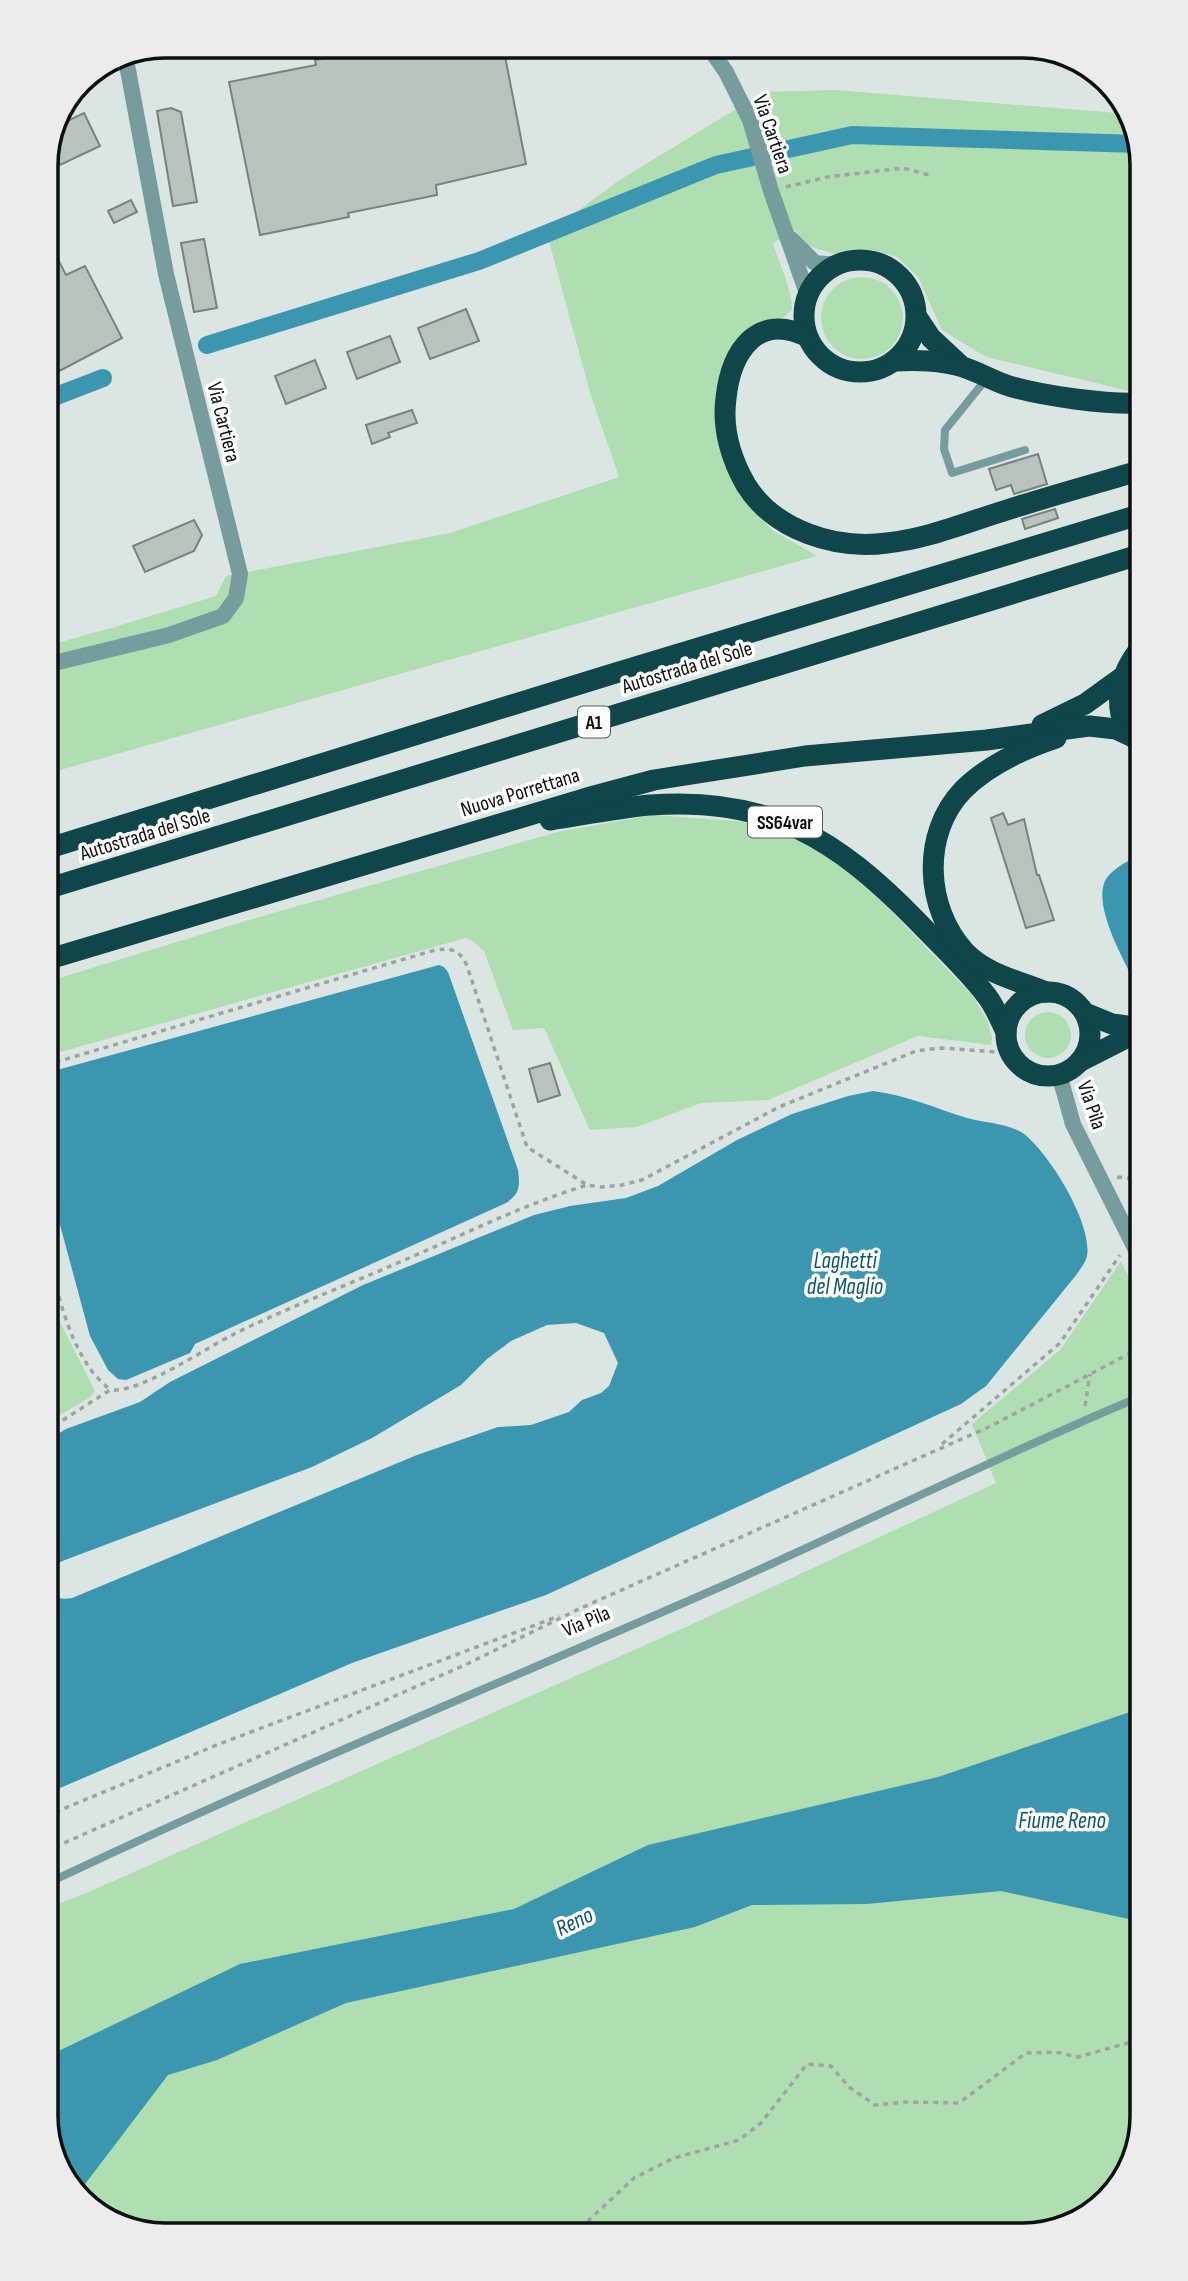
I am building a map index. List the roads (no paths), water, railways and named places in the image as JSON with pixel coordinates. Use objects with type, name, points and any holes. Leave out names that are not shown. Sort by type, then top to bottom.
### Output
[{"type":"highway","points":[[860,260],[878,263],[894,271],[914,300],[917,317],[914,334],[906,349],[894,361],[878,369],[862,372],[845,370],[829,363],[808,337],[805,309],[808,296],[816,282],[837,265],[860,260]]},
{"type":"highway","points":[[917,317],[931,338],[964,367]]},
{"type":"highway","points":[[808,337],[793,329],[772,328],[752,338],[737,355],[733,365],[724,410],[727,436],[734,458],[753,495],[769,511],[799,530],[832,541],[885,544],[1130,474]]},
{"type":"highway","points":[[894,361],[920,359],[964,367],[987,378],[1030,392],[1130,404]]},
{"type":"highway","name":"Autostrada del Sole","points":[[58,845],[1130,518]]},
{"type":"highway","name":"Autostrada del Sole","points":[[58,885],[1130,558]]},
{"type":"highway","name":"SS64var","points":[[1022,734],[1085,704],[1121,678],[1130,660]]},
{"type":"highway","points":[[1121,678],[1118,699],[1122,719],[1130,730]]},
{"type":"highway","points":[[1022,734],[1089,726],[1116,729],[1130,737]]},
{"type":"highway","points":[[1059,1074],[1070,1070],[1087,1051],[1089,1025],[1084,1013],[1068,997],[1046,992],[1004,976],[966,953],[952,934],[935,896],[934,850],[950,808],[979,776],[1026,750],[1089,726]]},
{"type":"highway","name":"Nuova Porrettana","points":[[58,956],[654,780],[727,766],[805,756],[986,740],[1022,734]]},
{"type":"highway","name":"SS64var","points":[[479,830],[649,805],[681,804],[735,808],[785,822],[840,851],[884,886],[982,989],[1026,1070],[1037,1074],[1059,1074]]},
{"type":"highway","points":[[1009,1043],[1009,1020],[1023,1000],[1046,992]]},
{"type":"highway","points":[[1084,1013],[1112,1024],[1130,1027]]},
{"type":"highway","points":[[1079,1062],[1130,1036]]},
{"type":"street","name":"Via Cartiera","points":[[716,58],[750,120],[771,191],[808,296]]},
{"type":"street","name":"Via Cartiera","points":[[58,662],[169,635],[223,616],[236,598],[240,574],[166,274],[127,65]]},
{"type":"street","name":"Via Cartiera","points":[[789,238],[815,263],[837,265]]},
{"type":"street","name":"Via Pila","points":[[1059,1074],[1073,1124],[1130,1236]]},
{"type":"lane","points":[[987,378],[945,430],[944,449],[952,473],[1026,450]]},
{"type":"lane","name":"Via Pila","points":[[58,1879],[423,1714],[737,1579],[1130,1402]]},
{"type":"water","points":[[1130,860],[1130,973],[1106,919],[1103,904],[1106,879]]},
{"type":"water","points":[[439,965],[448,972],[518,1170],[519,1185],[514,1196],[506,1203],[195,1344],[190,1353],[126,1380],[118,1379],[108,1370],[90,1336],[58,1217],[58,1070]]},
{"type":"water","name":"Laghetti del Maglio","points":[[873,1091],[885,1093],[967,1118],[1018,1130],[1034,1143],[1057,1173],[1076,1208],[1087,1242],[1084,1263],[986,1386],[961,1404],[546,1595],[352,1663],[58,1789],[58,1598],[72,1598],[417,1455],[498,1427],[531,1425],[569,1412],[582,1400],[601,1393],[609,1386],[618,1363],[604,1333],[576,1323],[547,1325],[511,1341],[487,1359],[461,1385],[372,1438],[312,1467],[58,1563],[58,1434],[140,1402],[170,1382],[363,1285],[534,1215],[570,1206],[626,1198],[658,1186],[737,1140],[792,1114]]},
{"type":"water","name":"Fiume Reno","points":[[1130,1712],[1130,1919],[1001,1891],[867,1904],[752,1905],[695,1927],[346,2003],[217,2060],[168,2075],[83,2186],[66,2157],[58,2116],[58,2051],[240,1964],[514,1909],[648,1845],[938,1777]]},
{"type":"waterway","points":[[207,345],[479,261],[716,165],[852,135],[1128,144]]},
{"type":"waterway","points":[[58,395],[103,378]]},
{"type":"water label","name":"Reno","points":[[574,1921]]}]
